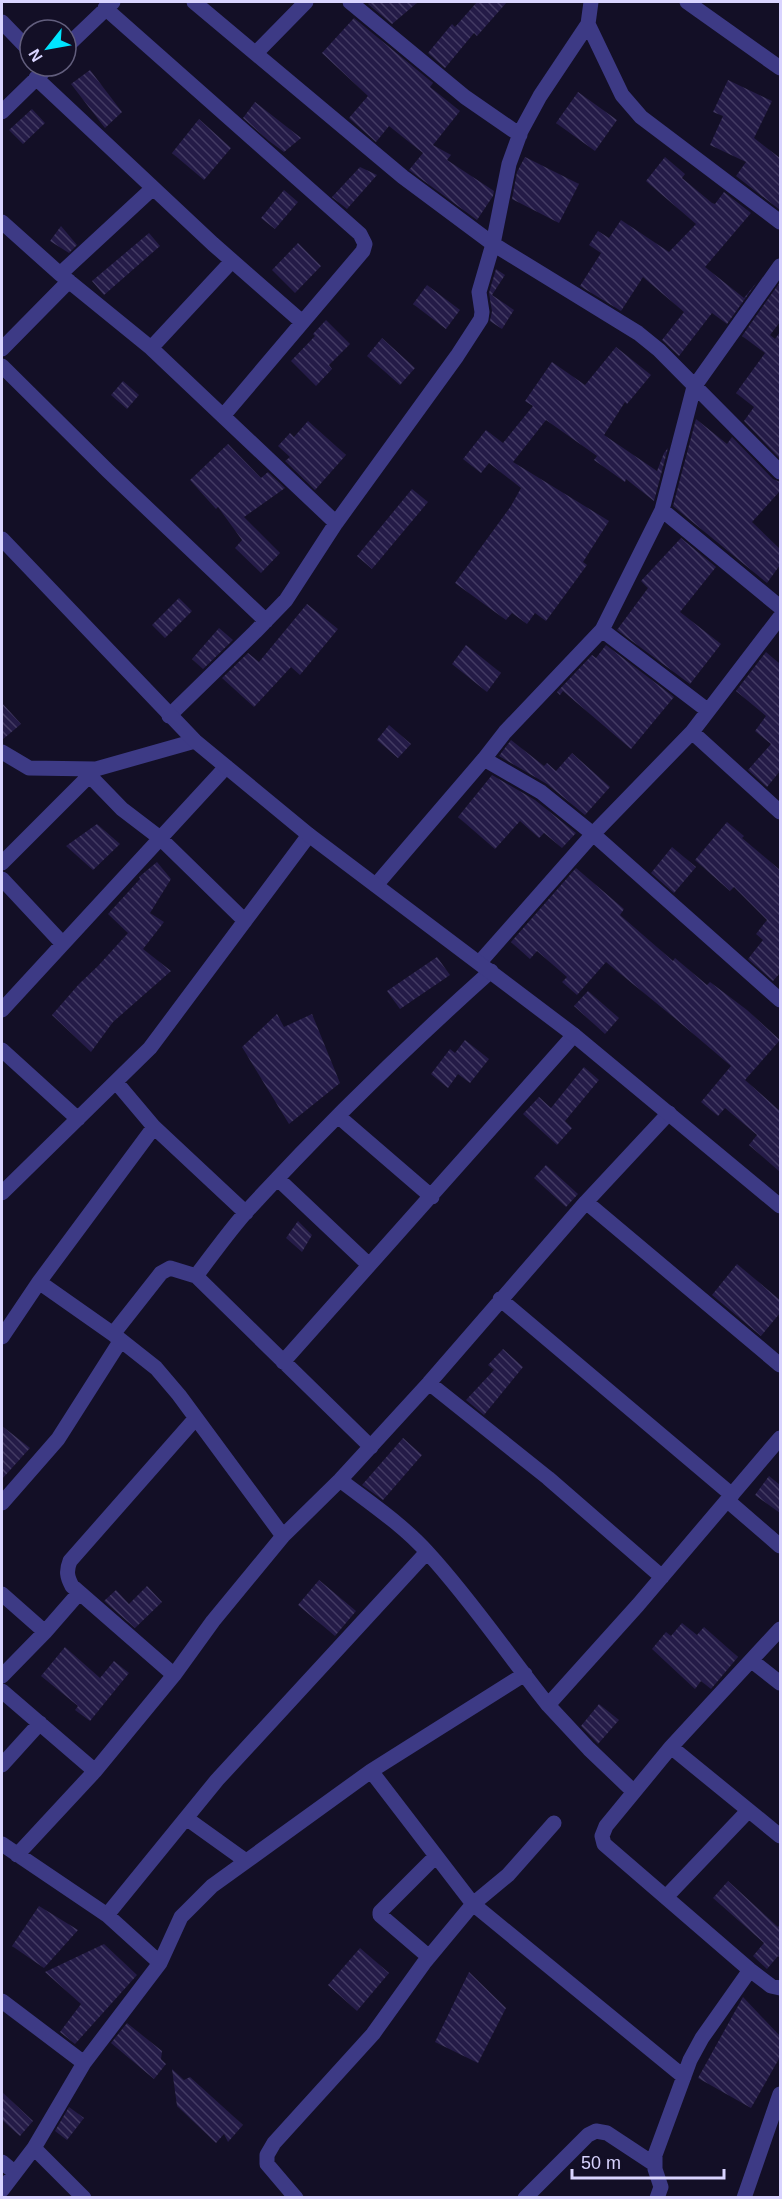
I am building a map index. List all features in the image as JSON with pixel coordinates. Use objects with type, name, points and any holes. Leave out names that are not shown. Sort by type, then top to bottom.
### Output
[{"type":"street","points":[[194,2],[403,177],[494,244],[638,333],[659,350],[780,472]]},
{"type":"street","points":[[256,53],[306,2]]},
{"type":"street","points":[[350,2],[465,97],[520,135]]},
{"type":"street","points":[[169,716],[286,600],[336,523],[451,366],[481,319],[479,292],[494,244],[509,164],[520,135],[540,96],[588,24],[591,2]]},
{"type":"street","points":[[687,2],[780,68]]},
{"type":"street","points":[[78,35],[109,5],[360,234],[365,244],[363,251],[223,416]]},
{"type":"street","points":[[2,22],[18,39]]},
{"type":"street","points":[[588,24],[622,94],[641,117],[780,222]]},
{"type":"street","points":[[2,112],[36,78]]},
{"type":"street","points":[[51,78],[153,188],[302,322]]},
{"type":"street","points":[[2,349],[64,277],[153,188]]},
{"type":"street","points":[[2,222],[64,277],[151,348],[336,523]]},
{"type":"street","points":[[151,348],[232,261]]},
{"type":"street","points":[[376,885],[505,732],[602,630],[662,510],[694,387],[780,266]]},
{"type":"street","points":[[2,366],[108,471],[266,621]]},
{"type":"street","points":[[662,510],[780,607]]},
{"type":"street","points":[[2,539],[195,741],[309,835],[574,1035],[780,1206]]},
{"type":"street","points":[[196,1276],[246,1213],[485,967],[593,834],[692,732],[780,617]]},
{"type":"street","points":[[602,630],[707,710]]},
{"type":"street","points":[[692,732],[780,812]]},
{"type":"street","points":[[2,752],[29,768],[92,772],[195,741]]},
{"type":"street","points":[[484,759],[541,792],[593,834],[780,1000]]},
{"type":"street","points":[[2,1010],[226,767]]},
{"type":"street","points":[[92,772],[122,809],[160,838],[244,921]]},
{"type":"street","points":[[2,863],[92,772]]},
{"type":"street","points":[[4,1184],[78,1119],[150,1048],[309,835]]},
{"type":"street","points":[[2,879],[62,943]]},
{"type":"street","points":[[283,1362],[574,1035]]},
{"type":"street","points":[[2,1050],[78,1119]]},
{"type":"street","points":[[116,1082],[154,1127],[246,1213]]},
{"type":"street","points":[[17,1855],[95,1771],[283,1536],[371,1447],[586,1202],[669,1113]]},
{"type":"street","points":[[338,1116],[432,1197]]},
{"type":"street","points":[[2,1337],[39,1282],[154,1127]]},
{"type":"street","points":[[278,1179],[369,1265]]},
{"type":"street","points":[[586,1202],[780,1365]]},
{"type":"street","points":[[2,1503],[58,1439],[117,1337],[165,1270],[170,1268],[196,1276],[371,1447]]},
{"type":"street","points":[[39,1282],[117,1337],[156,1368],[179,1395],[283,1536]]},
{"type":"street","points":[[501,1299],[730,1498],[780,1546]]},
{"type":"street","points":[[429,1383],[548,1478],[662,1577]]},
{"type":"street","points":[[174,1675],[79,1593],[68,1579],[67,1569],[70,1561],[195,1419]]},
{"type":"street","points":[[548,1705],[730,1498],[775,1454],[780,1438]]},
{"type":"street","points":[[340,1480],[392,1519],[427,1552],[468,1600],[548,1705],[634,1792]]},
{"type":"street","points":[[107,1915],[252,1741],[427,1552]]},
{"type":"street","points":[[2,1676],[79,1593]]},
{"type":"street","points":[[2,1594],[45,1632]]},
{"type":"street","points":[[780,1629],[671,1747],[606,1826],[602,1836],[604,1844],[750,1970],[771,1986],[780,1988]]},
{"type":"street","points":[[752,1661],[780,1683]]},
{"type":"street","points":[[2,2190],[34,2148],[84,2063],[160,1963],[181,1917],[195,1902],[212,1886],[371,1771],[525,1674]]},
{"type":"street","points":[[2,1691],[95,1771]]},
{"type":"street","points":[[2,1765],[40,1723]]},
{"type":"street","points":[[671,1747],[780,1836]]},
{"type":"street","points":[[371,1771],[473,1904],[684,2077]]},
{"type":"street","points":[[666,1897],[748,1811]]},
{"type":"street","points":[[186,1818],[246,1861]]},
{"type":"street","points":[[296,2198],[267,2164],[267,2155],[274,2143],[373,2034],[429,1957],[473,1904],[508,1875],[554,1823]]},
{"type":"street","points":[[2,1844],[107,1915],[160,1963]]},
{"type":"street","points":[[429,1957],[380,1915],[380,1911],[436,1856]]},
{"type":"street","points":[[657,2198],[661,2187],[654,2164],[655,2155],[690,2060],[702,2038],[750,1970]]},
{"type":"street","points":[[2,2001],[84,2063]]},
{"type":"street","points":[[751,2195],[780,2094]]},
{"type":"street","points":[[525,2198],[588,2135],[596,2132],[607,2133],[654,2164]]},
{"type":"street","points":[[34,2148],[84,2198]]},
{"type":"street","points":[[2,2162],[14,2172]]},
{"type":"building","points":[[370,2],[418,2],[392,24],[368,4]]},
{"type":"building","points":[[477,2],[507,2],[477,36],[474,33],[445,68],[428,53],[452,24],[455,27]]},
{"type":"building","points":[[354,18],[433,83],[430,87],[460,111],[433,145],[451,155],[447,160],[494,191],[477,220],[409,170],[423,153],[389,126],[376,142],[349,118],[368,96],[322,53]]},
{"type":"building","points":[[90,70],[122,112],[105,128],[71,84]]},
{"type":"building","points":[[728,80],[772,101],[754,138],[780,158],[780,210],[736,176],[746,162],[710,145],[723,116],[713,112]]},
{"type":"building","points":[[578,92],[617,120],[595,151],[556,123]]},
{"type":"building","points":[[255,102],[301,138],[284,152],[269,141],[243,118]]},
{"type":"building","points":[[32,109],[45,123],[23,144],[9,130]]},
{"type":"building","points":[[199,119],[231,148],[204,180],[172,153]]},
{"type":"building","points":[[525,157],[579,184],[559,223],[512,199],[517,172]]},
{"type":"building","points":[[665,157],[685,174],[682,178],[712,203],[715,204],[724,192],[751,213],[705,267],[744,298],[757,282],[727,324],[712,313],[679,356],[662,340],[684,312],[643,277],[621,311],[580,286],[601,253],[589,245],[598,231],[609,238],[621,220],[669,252],[696,224],[646,181]]},
{"type":"building","points":[[360,167],[377,175],[347,209],[332,197]]},
{"type":"building","points":[[284,190],[298,202],[275,229],[261,218]]},
{"type":"building","points":[[61,226],[77,245],[69,253],[50,241]]},
{"type":"building","points":[[149,233],[160,246],[104,295],[92,281]]},
{"type":"building","points":[[298,243],[321,266],[295,293],[272,270]]},
{"type":"building","points":[[496,269],[505,275],[492,295],[514,310],[502,329],[490,321],[492,311],[489,293]]},
{"type":"building","points":[[780,282],[780,322],[770,335],[775,339],[780,332],[780,459],[744,421],[754,407],[736,393],[765,353],[742,336]]},
{"type":"building","points":[[427,285],[460,310],[446,329],[413,304]]},
{"type":"building","points":[[326,320],[350,344],[329,365],[332,369],[316,386],[291,361],[315,336],[313,334]]},
{"type":"building","points":[[382,338],[415,368],[400,385],[367,356]]},
{"type":"building","points":[[616,347],[651,375],[627,404],[625,402],[604,435],[657,471],[668,448],[654,501],[626,479],[625,482],[594,460],[597,456],[546,420],[513,462],[609,521],[583,562],[587,565],[546,621],[535,613],[527,624],[512,613],[506,620],[455,583],[511,506],[521,488],[489,463],[481,473],[463,459],[486,430],[503,443],[533,406],[525,401],[552,362],[585,385]]},
{"type":"building","points":[[123,381],[139,395],[127,409],[111,395]]},
{"type":"building","points":[[696,419],[727,444],[732,437],[773,479],[780,482],[780,491],[752,522],[780,549],[780,565],[767,583],[673,506]]},
{"type":"building","points":[[308,421],[346,455],[315,490],[285,461],[290,457],[278,446],[290,433],[294,437]]},
{"type":"building","points":[[228,444],[261,478],[268,472],[285,488],[244,517],[280,553],[261,573],[235,548],[242,540],[218,507],[216,509],[190,480]]},
{"type":"building","points":[[412,489],[428,502],[372,569],[357,556]]},
{"type":"building","points":[[681,538],[716,567],[680,612],[721,644],[690,684],[617,630],[648,588],[641,581]]},
{"type":"building","points":[[179,598],[192,611],[165,638],[152,625]]},
{"type":"building","points":[[307,604],[338,629],[300,675],[291,667],[254,707],[222,678],[248,653],[259,662]]},
{"type":"building","points":[[219,628],[233,640],[203,669],[192,659]]},
{"type":"building","points":[[466,645],[501,673],[487,692],[452,664]]},
{"type":"building","points":[[606,645],[674,697],[631,749],[563,691],[560,695],[557,692],[592,655],[596,658]]},
{"type":"building","points":[[766,652],[780,664],[780,771],[767,787],[748,770],[771,744],[755,731],[766,716],[736,691]]},
{"type":"building","points":[[2,703],[21,724],[2,740]]},
{"type":"building","points":[[389,725],[411,744],[398,758],[377,740]]},
{"type":"building","points":[[511,740],[544,766],[547,763],[556,771],[572,753],[610,787],[585,815],[547,784],[499,756]]},
{"type":"building","points":[[492,775],[535,800],[576,833],[562,848],[544,833],[539,838],[520,821],[495,849],[458,817]]},
{"type":"building","points":[[727,822],[780,870],[780,973],[773,981],[748,959],[763,940],[756,934],[767,920],[734,887],[730,891],[695,860]]},
{"type":"building","points":[[97,824],[120,844],[93,870],[66,846]]},
{"type":"building","points":[[672,847],[696,867],[674,893],[651,873]]},
{"type":"building","points":[[157,862],[171,879],[150,913],[164,922],[143,949],[171,971],[113,1022],[91,1052],[52,1015],[128,933],[108,914],[140,879],[139,877]]},
{"type":"building","points":[[576,868],[624,909],[620,915],[673,961],[675,958],[707,985],[710,982],[747,1010],[780,1040],[745,1080],[780,1111],[780,1172],[749,1145],[757,1135],[725,1108],[718,1116],[701,1102],[731,1066],[606,962],[577,995],[562,982],[567,977],[537,951],[530,959],[511,942]]},
{"type":"building","points":[[437,957],[450,975],[400,1009],[387,991]]},
{"type":"building","points":[[588,991],[619,1018],[605,1034],[574,1006]]},
{"type":"building","points":[[277,1014],[284,1027],[312,1014],[340,1083],[289,1124],[242,1047]]},
{"type":"building","points":[[465,1040],[489,1059],[470,1083],[458,1074],[448,1088],[431,1074],[450,1049],[455,1053]]},
{"type":"building","points":[[584,1067],[599,1080],[565,1121],[572,1128],[557,1145],[523,1114],[539,1097],[551,1108]]},
{"type":"building","points":[[546,1165],[578,1194],[566,1207],[534,1178]]},
{"type":"building","points":[[298,1221],[312,1235],[302,1252],[286,1238]]},
{"type":"building","points":[[737,1264],[780,1300],[780,1313],[761,1336],[712,1295]]},
{"type":"building","points":[[503,1349],[523,1367],[484,1415],[466,1400],[494,1370],[488,1365]]},
{"type":"building","points":[[2,1426],[30,1448],[2,1479]]},
{"type":"building","points":[[403,1438],[422,1455],[383,1500],[362,1485]]},
{"type":"building","points":[[769,1476],[780,1485],[780,1513],[755,1495]]},
{"type":"building","points":[[319,1580],[356,1611],[335,1636],[298,1605]]},
{"type":"building","points":[[147,1586],[162,1602],[135,1628],[104,1601],[116,1590],[129,1604]]},
{"type":"building","points":[[682,1623],[697,1635],[704,1627],[738,1657],[711,1689],[701,1681],[695,1689],[652,1649],[666,1632],[671,1636]]},
{"type":"building","points":[[65,1647],[100,1678],[114,1661],[129,1673],[90,1721],[75,1710],[78,1706],[41,1676]]},
{"type":"building","points":[[599,1704],[619,1720],[598,1744],[581,1726]]},
{"type":"building","points":[[728,1881],[778,1927],[780,1924],[780,1958],[778,1956],[767,1969],[753,1956],[764,1943],[713,1898]]},
{"type":"building","points":[[39,1906],[78,1930],[44,1968],[12,1946]]},
{"type":"building","points":[[104,1944],[137,1975],[75,2044],[60,2032],[81,2004],[45,1972]]},
{"type":"building","points":[[360,1948],[389,1973],[357,2011],[328,1985]]},
{"type":"building","points":[[469,1972],[506,2008],[478,2063],[435,2042]]},
{"type":"building","points":[[743,1997],[780,2036],[780,2057],[751,2108],[698,2078]]},
{"type":"building","points":[[127,2023],[162,2051],[161,2059],[166,2064],[154,2079],[111,2043]]},
{"type":"building","points":[[172,2069],[184,2080],[190,2077],[243,2125],[228,2142],[224,2134],[216,2143],[177,2106]]},
{"type":"building","points":[[2,2092],[33,2121],[20,2136],[2,2120]]},
{"type":"building","points":[[69,2107],[84,2118],[67,2140],[55,2131]]}]
